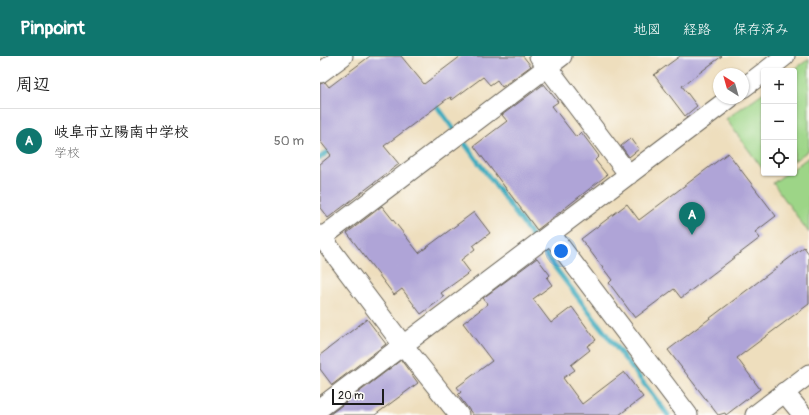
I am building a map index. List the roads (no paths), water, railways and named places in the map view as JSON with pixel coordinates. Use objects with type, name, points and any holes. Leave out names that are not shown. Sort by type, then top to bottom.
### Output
[{"type":"street","points":[[320,73],[343,56]]},
{"type":"street","points":[[770,68],[785,56]]},
{"type":"street","points":[[459,415],[403,345],[321,237],[550,60],[629,175]]},
{"type":"street","points":[[749,84],[761,75]]},
{"type":"street","points":[[320,408],[722,104]]},
{"type":"street","points":[[552,234],[688,415]]},
{"type":"street","points":[[755,415],[809,374]]},
{"type":"street","points":[[784,392],[803,415]]},
{"type":"waterway","points":[[434,102],[455,131]]},
{"type":"waterway","points":[[460,137],[549,259]]},
{"type":"waterway","points":[[320,158],[334,147]]},
{"type":"waterway","points":[[547,257],[668,415]]},
{"type":"place","name":"岐阜市立陽南中学校","points":[[692,235]]}]
